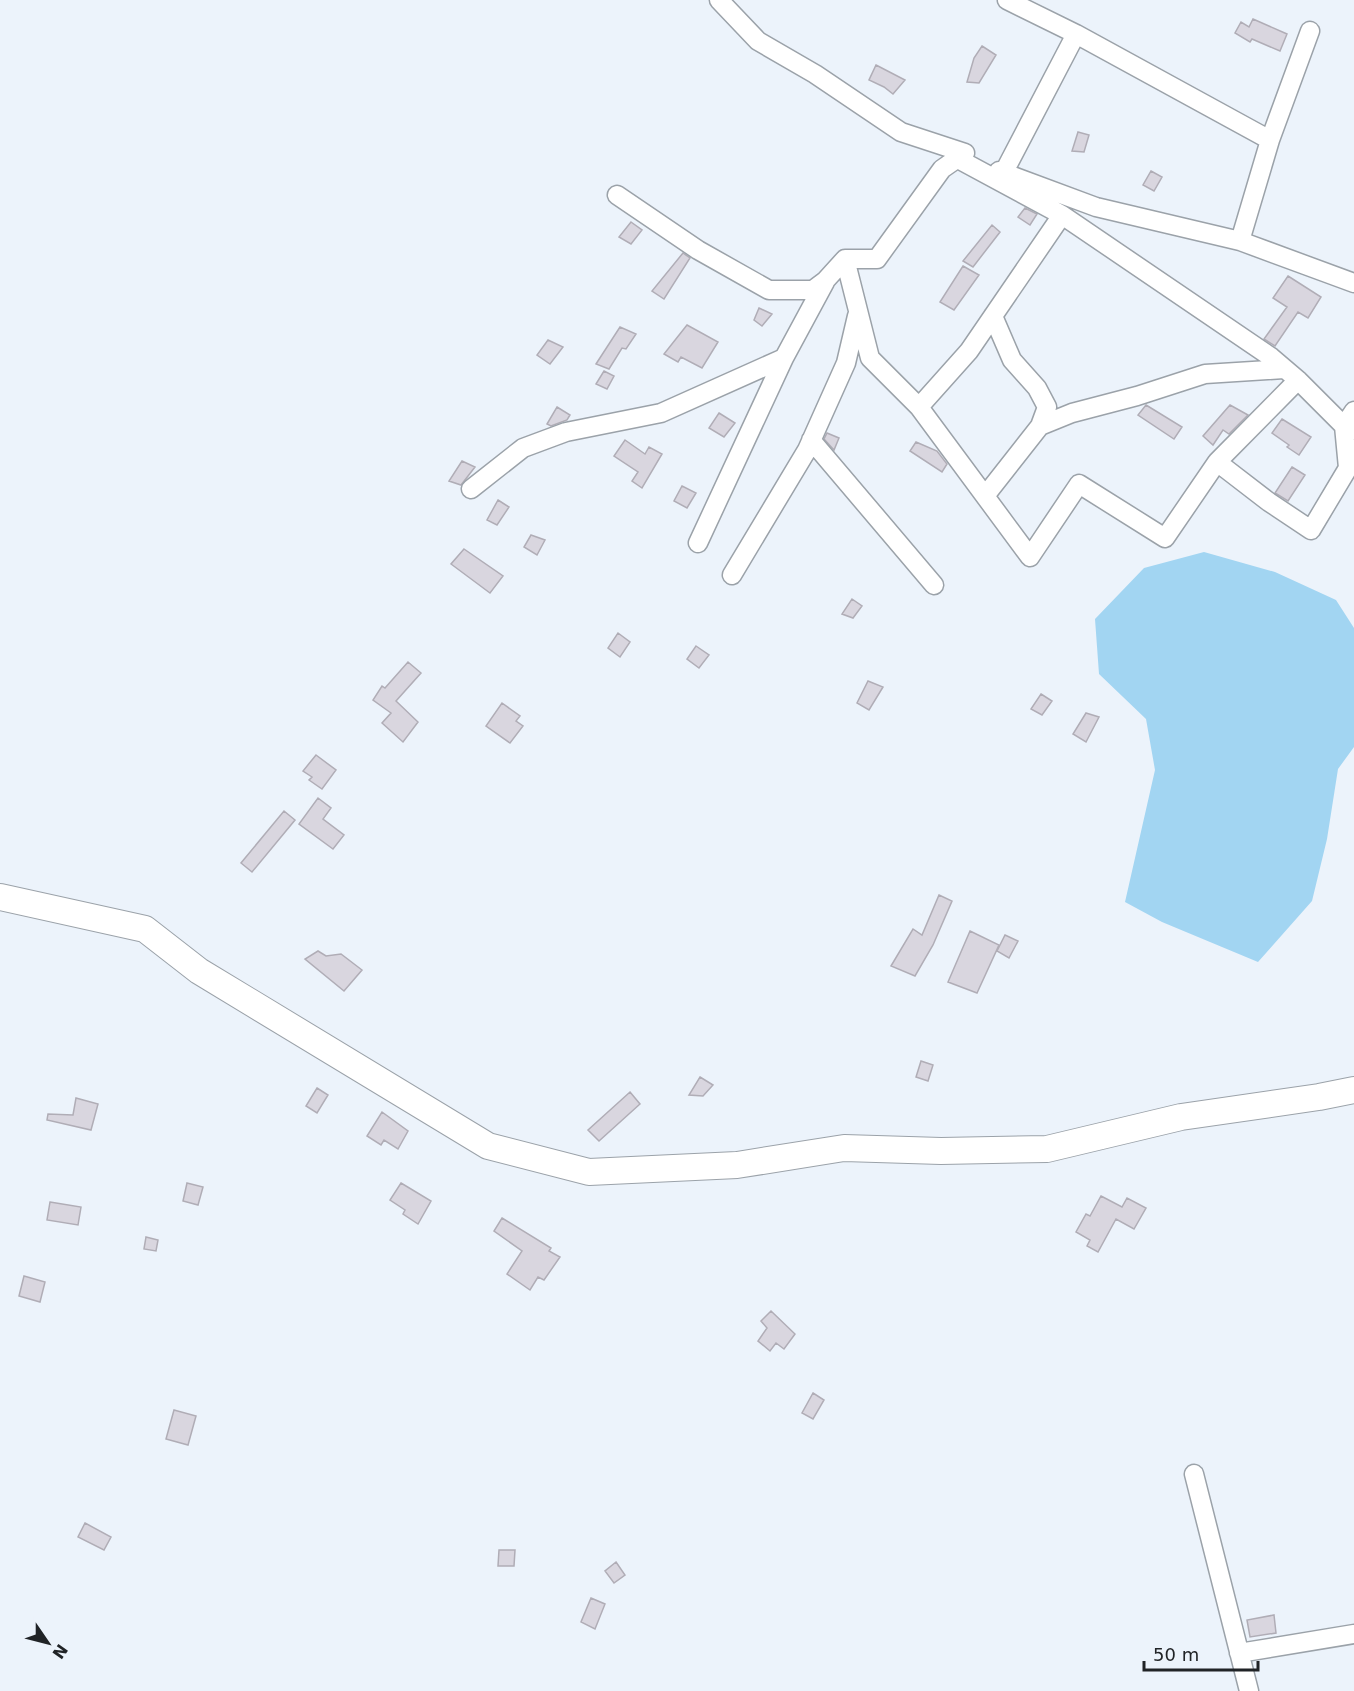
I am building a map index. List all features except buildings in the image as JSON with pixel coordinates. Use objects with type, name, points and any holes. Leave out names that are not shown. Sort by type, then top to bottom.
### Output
[{"type":"street","points":[[719,0],[758,40],[815,74],[901,132],[1096,207],[1240,241],[1354,283]]},
{"type":"street","points":[[1007,0],[1076,34],[1270,140]]},
{"type":"street","points":[[1240,241],[1270,140],[1310,32]]},
{"type":"street","points":[[1004,172],[1076,34]]},
{"type":"street","points":[[963,157],[1062,215],[1291,374],[1351,423],[1348,468],[1311,530],[1269,502],[1217,462]]},
{"type":"street","points":[[617,195],[698,250],[769,290],[813,290],[825,281],[845,259],[877,259],[942,170],[963,157]]},
{"type":"street","points":[[919,407],[969,351],[1062,215]]},
{"type":"street","points":[[845,259],[870,358],[919,407],[1030,557],[1079,484],[1165,538],[1217,462],[1291,374]]},
{"type":"street","points":[[698,543],[784,358],[825,281]]},
{"type":"street","points":[[732,574],[811,440],[846,363],[858,311]]},
{"type":"street","points":[[985,496],[1040,426],[1047,407],[1037,388],[1012,360],[993,316]]},
{"type":"street","points":[[471,489],[524,448],[566,432],[661,413],[784,358]]},
{"type":"street","points":[[1040,426],[1072,413],[1137,396],[1205,374],[1291,374]]},
{"type":"street","points":[[811,440],[934,585]]},
{"type":"street","points":[[0,897],[145,929],[199,971],[488,1146],[589,1172],[737,1165],[844,1148],[941,1151],[1047,1149],[1181,1118],[1354,1090]]},
{"type":"street","points":[[1194,1474],[1249,1691]]},
{"type":"street","points":[[1239,1653],[1354,1634]]},
{"type":"water","points":[[1204,552],[1275,572],[1336,600],[1354,628],[1354,747],[1338,769],[1327,839],[1312,901],[1258,962],[1162,922],[1125,902],[1155,770],[1146,719],[1099,674],[1095,619],[1144,568]]}]
